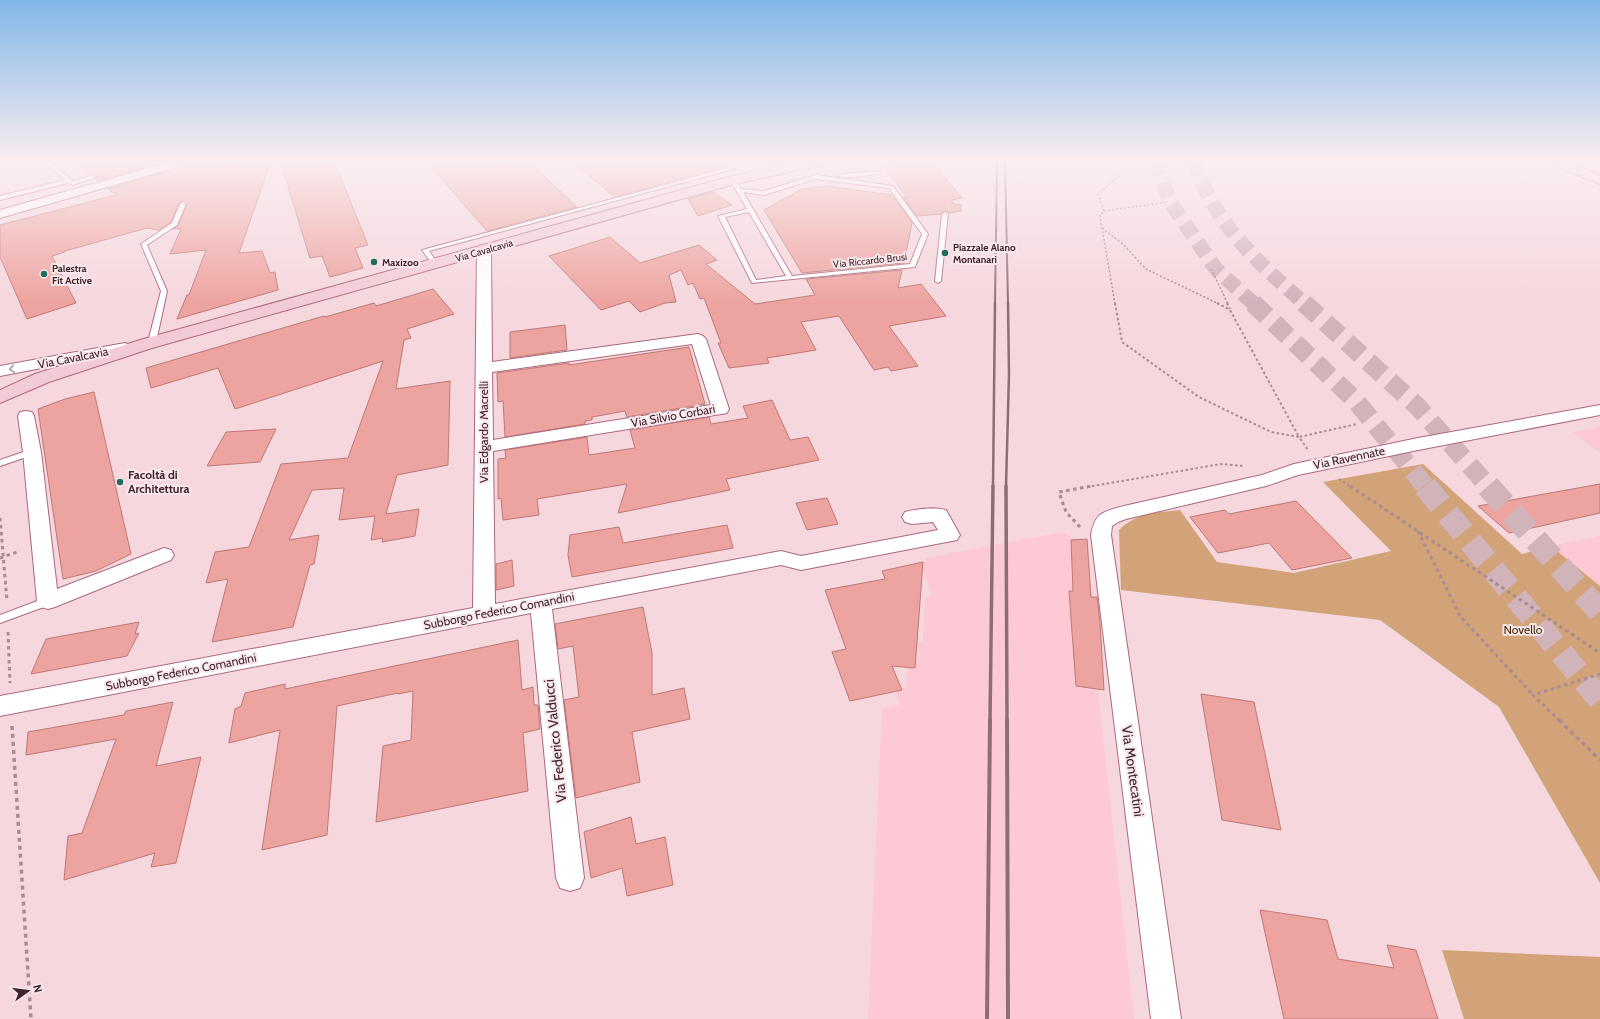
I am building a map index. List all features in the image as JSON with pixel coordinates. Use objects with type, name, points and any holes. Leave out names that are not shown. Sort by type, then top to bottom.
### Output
[{"type":"main road","name":"Via Cavalcavia","points":[[0,397],[42,378],[149,343],[632,209]]},
{"type":"main road","name":"Via Cavalcavia","points":[[0,386],[42,378]]},
{"type":"street","points":[[0,214],[19,209]]},
{"type":"street","name":"Via Edgardo Macrelli","points":[[484,250],[484,614]]},
{"type":"street","name":"Via Silvio Corbari","points":[[484,368],[698,339],[721,409],[484,447]]},
{"type":"street","name":"Via Cavalcavia","points":[[0,371],[26,368],[149,343]]},
{"type":"street","name":"Via Ravennate","points":[[1103,534],[1111,517],[1266,480],[1294,470],[1418,444],[1600,410]]},
{"type":"street","points":[[26,416],[32,452],[48,602],[164,555]]},
{"type":"street","name":"Subborgo Federico Comandini","points":[[5,706],[781,558],[801,563],[950,535],[939,516],[912,517]]},
{"type":"street","name":"Via Montecatini","points":[[1103,534],[1166,1019]]},
{"type":"street","name":"Via Federico Valducci","points":[[541,603],[570,878]]},
{"type":"lane","points":[[149,343],[164,291],[144,244],[175,224],[181,209]]},
{"type":"lane","points":[[435,264],[425,250],[581,209]]},
{"type":"lane","points":[[907,209],[925,234],[938,235]]},
{"type":"lane","points":[[575,210],[587,221]]},
{"type":"lane","points":[[751,210],[790,278],[754,282],[721,216],[751,210]]},
{"type":"lane","points":[[938,281],[938,235],[945,214]]},
{"type":"lane","points":[[490,233],[501,246]]},
{"type":"lane","name":"Via Riccardo Brusi","points":[[790,278],[913,266],[925,234]]},
{"type":"lane","points":[[0,463],[32,452]]},
{"type":"lane","points":[[4,618],[48,602]]},
{"type":"path","points":[[1121,209],[1104,211],[1100,216],[1122,342],[1199,397],[1271,432],[1299,437],[1357,424]]},
{"type":"path","points":[[1102,228],[1123,244],[1146,269],[1230,310]]},
{"type":"path","points":[[1211,269],[1230,310],[1299,437],[1318,465],[1600,653]]},
{"type":"path","points":[[1103,534],[1071,519],[1061,506],[1059,492],[1221,464],[1250,466]]},
{"type":"path","points":[[0,518],[4,618],[5,706],[31,1019]]},
{"type":"path","points":[[1417,531],[1460,616],[1534,695],[1600,760]]},
{"type":"path","points":[[1534,695],[1600,674]]},
{"type":"shaded area","points":[[1600,427],[1600,453],[1572,432]]},
{"type":"shaded area","points":[[1063,532],[1082,546],[1134,1019],[868,1019],[882,709],[900,705],[896,690],[906,689],[908,660],[920,657],[916,643],[923,642],[925,598],[932,596],[921,562],[926,562],[925,558]]},
{"type":"shaded area","points":[[1600,536],[1600,586],[1551,546]]},
{"type":"green space","name":"Novello","points":[[1423,464],[1522,554],[1551,546],[1600,586],[1600,883],[1499,707],[1380,620],[1121,590],[1119,530],[1133,520],[1147,514],[1180,510],[1217,562],[1294,573],[1391,551],[1323,482]]},
{"type":"green space","points":[[1442,950],[1600,957],[1600,1019],[1464,1019]]},
{"type":"building","points":[[64,209],[177,209],[171,222],[159,230],[147,228],[52,256],[76,303],[27,319],[0,257],[0,225]]},
{"type":"building","points":[[185,209],[254,209],[239,253],[262,251],[270,273],[275,272],[278,290],[177,319],[187,295],[189,295],[206,250],[170,254],[181,229],[173,229],[178,226]]},
{"type":"building","points":[[295,209],[353,209],[368,245],[355,248],[363,268],[330,277],[322,256],[310,258]]},
{"type":"building","points":[[467,209],[571,209],[487,231]]},
{"type":"building","points":[[694,209],[721,209],[698,216]]},
{"type":"building","points":[[767,209],[902,209],[912,223],[904,263],[802,273],[764,210]]},
{"type":"building","points":[[912,209],[961,209],[961,211],[949,213],[944,211],[941,214],[917,216]]},
{"type":"building","points":[[610,237],[640,263],[699,245],[717,260],[706,264],[755,304],[815,295],[806,279],[902,270],[898,288],[921,284],[946,316],[889,326],[918,366],[891,371],[888,367],[874,370],[839,316],[801,322],[816,350],[767,358],[769,363],[729,368],[718,343],[721,343],[704,298],[700,299],[693,283],[688,285],[681,270],[669,275],[676,302],[665,303],[640,312],[629,301],[601,310],[549,256]]},
{"type":"building","points":[[433,289],[454,314],[407,329],[411,338],[404,340],[396,389],[450,381],[448,465],[397,475],[386,514],[419,509],[415,536],[382,542],[383,538],[371,540],[375,516],[339,520],[344,488],[312,490],[289,540],[319,535],[314,564],[310,565],[293,627],[212,642],[228,579],[206,583],[215,552],[249,547],[281,464],[348,458],[383,361],[235,409],[218,368],[151,388],[146,368],[324,316],[325,317],[374,303],[376,306]]},
{"type":"building","points":[[565,325],[567,350],[510,358],[510,332]]},
{"type":"building","points":[[689,347],[705,404],[627,417],[625,411],[592,417],[592,420],[585,421],[585,424],[505,437],[503,401],[498,402],[497,373],[569,363],[569,365]]},
{"type":"building","points":[[94,392],[131,554],[96,571],[63,579],[38,409],[65,399]]},
{"type":"building","points":[[772,400],[790,440],[808,437],[819,460],[726,479],[730,490],[618,513],[627,484],[537,499],[539,515],[503,520],[501,498],[498,499],[498,459],[506,458],[505,450],[587,437],[589,455],[635,448],[630,430],[709,417],[711,424],[748,418],[743,406]]},
{"type":"building","points":[[276,429],[260,462],[207,466],[226,432]]},
{"type":"building","points":[[1600,484],[1600,513],[1509,533],[1478,506]]},
{"type":"building","points":[[827,498],[838,524],[807,530],[796,503]]},
{"type":"building","points":[[1296,501],[1352,558],[1292,570],[1269,543],[1218,553],[1190,517],[1225,510],[1229,514]]},
{"type":"building","points":[[727,525],[733,548],[572,577],[568,555],[570,535],[619,527],[623,543]]},
{"type":"building","points":[[1087,539],[1091,597],[1097,597],[1100,623],[1104,690],[1076,686],[1069,591],[1073,591],[1071,540]]},
{"type":"building","points":[[512,560],[514,586],[496,590],[496,564]]},
{"type":"building","points":[[923,562],[915,668],[892,666],[902,690],[850,701],[832,652],[846,649],[825,590],[885,579],[882,571]]},
{"type":"building","points":[[643,607],[652,653],[652,695],[684,688],[690,719],[632,732],[640,782],[576,798],[564,700],[579,697],[573,646],[558,649],[555,624]]},
{"type":"building","points":[[139,622],[135,634],[139,633],[127,656],[31,674],[46,639]]},
{"type":"building","points":[[518,640],[522,690],[533,687],[534,705],[538,705],[540,729],[523,733],[528,791],[376,822],[383,746],[411,740],[413,691],[337,706],[327,835],[262,850],[280,730],[229,743],[235,709],[241,706],[245,693],[285,684],[285,689]]},
{"type":"building","points":[[1201,694],[1254,702],[1281,830],[1222,820]]},
{"type":"building","points":[[173,702],[156,766],[201,757],[176,863],[151,867],[155,853],[64,880],[68,836],[82,833],[116,739],[26,755],[28,732],[124,715],[126,711]]},
{"type":"building","points":[[631,817],[636,844],[665,837],[673,885],[627,896],[622,868],[591,878],[584,832]]},
{"type":"building","points":[[1260,910],[1327,920],[1338,959],[1394,968],[1387,945],[1416,950],[1438,1019],[1284,1019]]},
{"type":"tunnel","points":[[1174,209],[1216,269],[1254,304]]},
{"type":"tunnel","points":[[1216,209],[1241,243],[1266,269],[1305,304]]},
{"type":"tunnel","points":[[1253,303],[1355,400],[1426,487]]},
{"type":"tunnel","points":[[1304,303],[1417,406],[1489,487]]},
{"type":"tunnel","points":[[1425,486],[1600,700]]},
{"type":"tunnel","points":[[1488,486],[1600,612]]},
{"type":"railway","points":[[995,304],[996,209]]},
{"type":"railway","points":[[1006,209],[1008,304]]},
{"type":"railway","points":[[993,487],[995,303]]},
{"type":"railway","points":[[1006,487],[1009,374],[1008,303]]},
{"type":"railway","points":[[990,721],[993,486]]},
{"type":"railway","points":[[1006,487],[1007,721]]},
{"type":"railway","points":[[987,1019],[990,720]]},
{"type":"railway","points":[[1007,720],[1008,1019]]},
{"type":"place","name":"Piazzale Alano Montanari","points":[[945,253]]},
{"type":"place","name":"Maxizoo","points":[[374,262]]},
{"type":"place","name":"Palestra Fit Active","points":[[44,274]]},
{"type":"place","name":"Facoltà di Architettura","points":[[120,482]]}]
